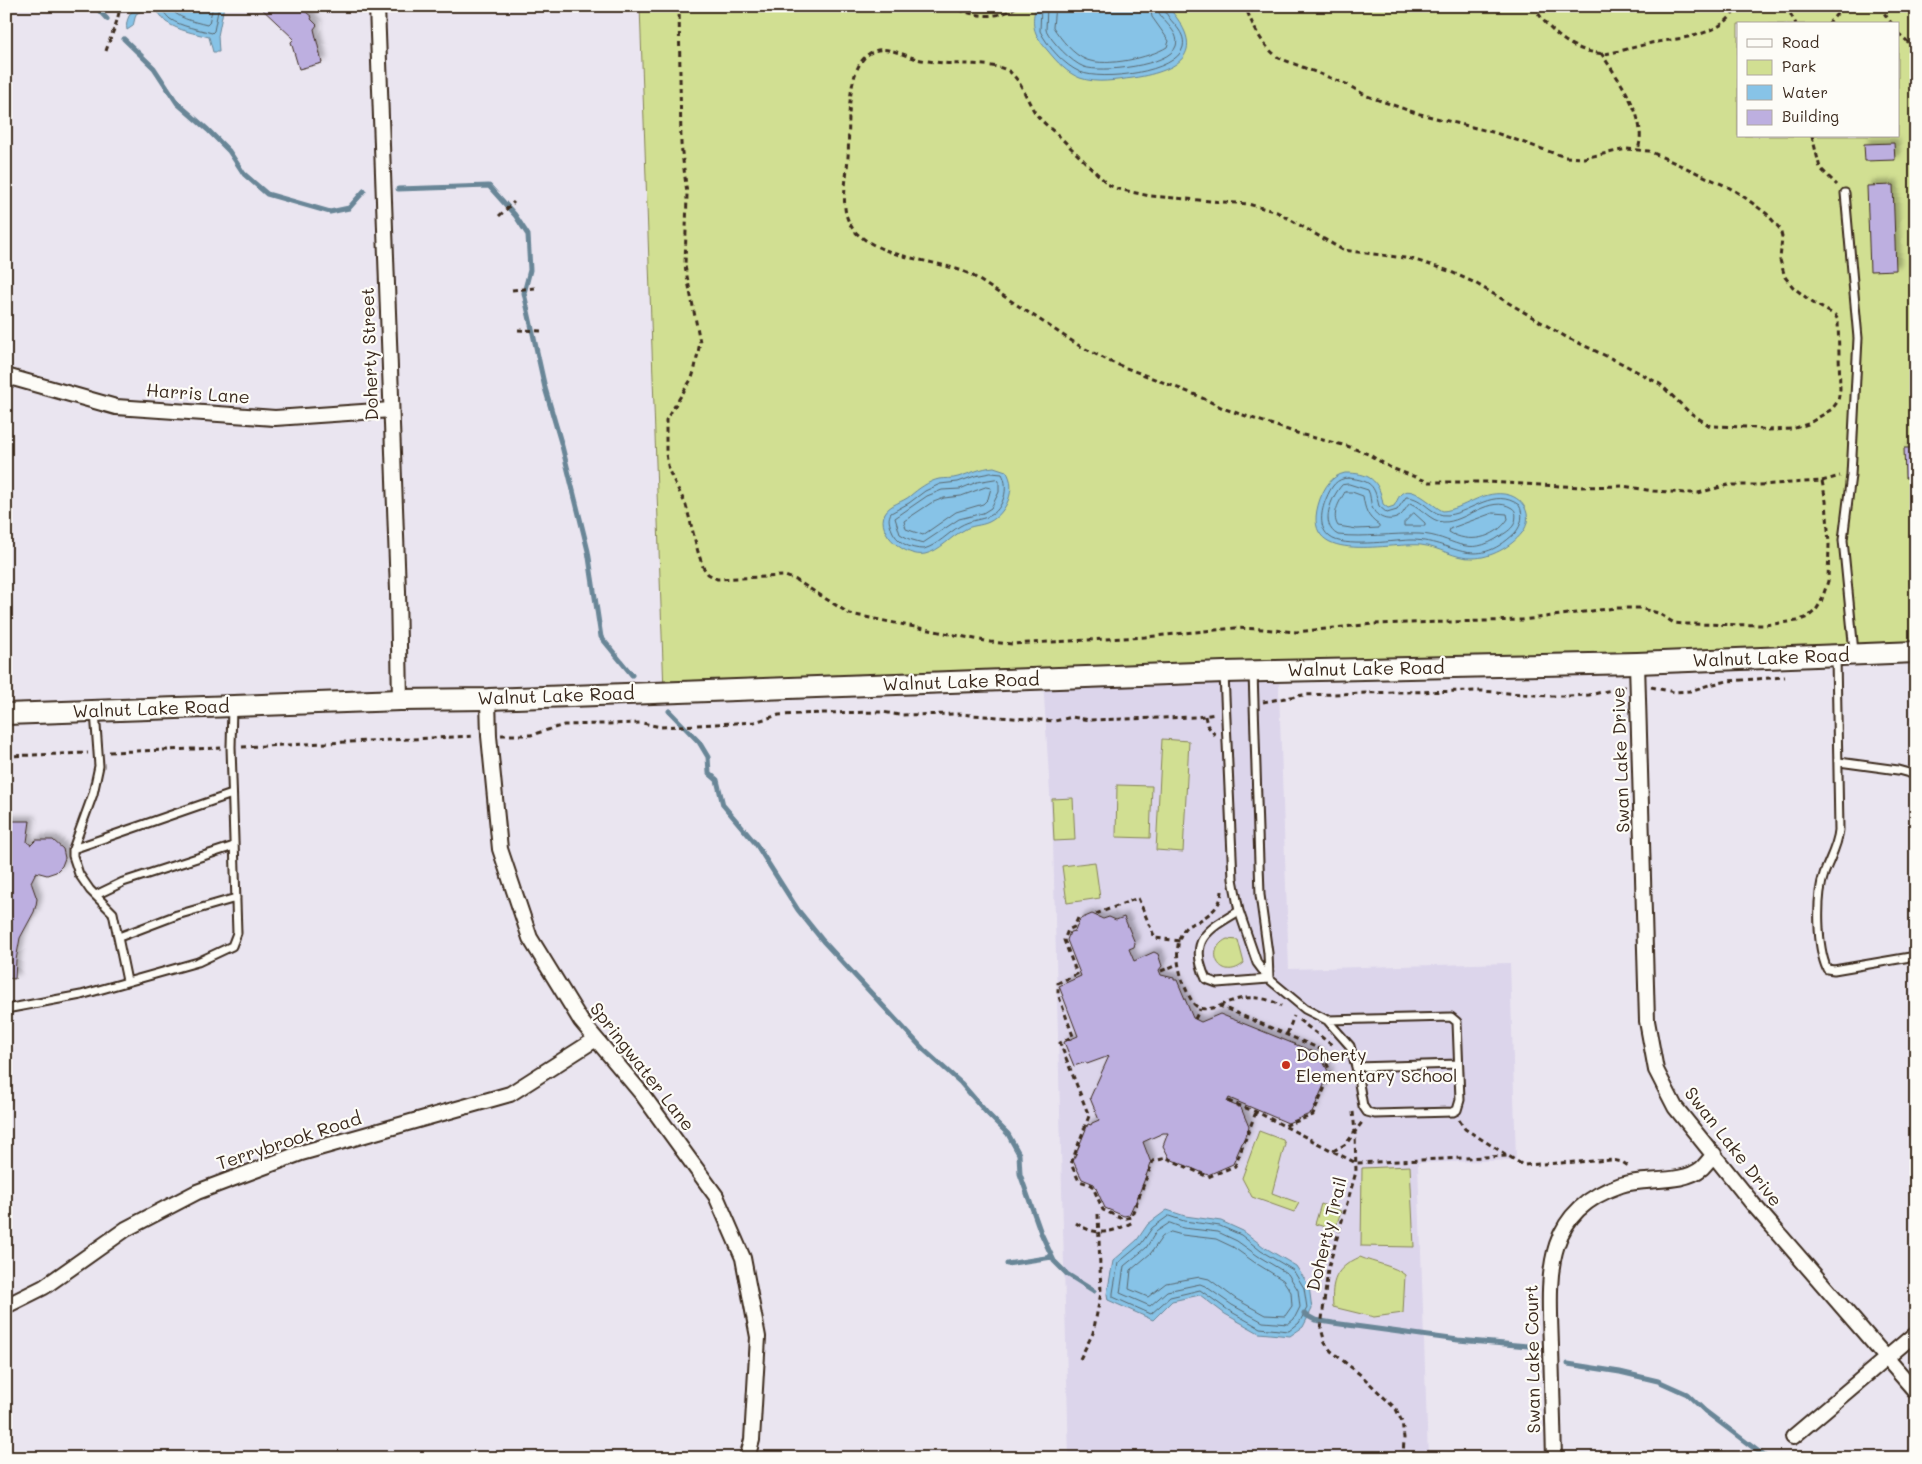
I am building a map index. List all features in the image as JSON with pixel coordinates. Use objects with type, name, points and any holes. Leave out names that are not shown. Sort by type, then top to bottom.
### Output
[{"type":"street","name":"Doherty Street","points":[[377,6],[398,591],[400,700]]},
{"type":"street","name":"Harris Lane","points":[[6,376],[116,407],[275,418],[391,410]]},
{"type":"street","name":"Walnut Lake Road","points":[[6,714],[400,700],[488,699],[1224,672],[1638,663],[1916,652]]},
{"type":"street","name":"Swan Lake Drive","points":[[1638,663],[1637,686],[1644,870],[1647,1021],[1656,1070],[1675,1108],[1753,1204],[1916,1392]]},
{"type":"street","name":"Springwater Lane","points":[[488,699],[489,736],[500,849],[530,938],[581,1021],[642,1094],[716,1196],[743,1258],[758,1337],[752,1440],[748,1458]]},
{"type":"street","name":"Terrybrook Road","points":[[6,1306],[44,1287],[126,1229],[197,1192],[301,1153],[510,1094],[596,1039]]},
{"type":"street","name":"Swan Lake Court","points":[[1554,1458],[1549,1281],[1557,1243],[1567,1224],[1581,1205],[1601,1193],[1623,1184],[1687,1176],[1701,1169],[1714,1154]]},
{"type":"street","points":[[1792,1437],[1916,1333]]},
{"type":"lane","points":[[1845,193],[1858,338],[1851,475],[1843,540],[1845,655],[1839,762],[1838,838],[1824,876],[1819,894],[1818,908],[1823,961],[1827,969],[1834,970],[1916,956]]},
{"type":"lane","points":[[1224,672],[1233,879],[1239,911],[1257,963],[1269,979],[1305,1009],[1327,1020],[1350,1046],[1363,1106],[1369,1112],[1375,1114],[1453,1112],[1457,1110],[1460,1100],[1457,1022],[1451,1016],[1327,1020]]},
{"type":"lane","points":[[1253,672],[1260,895],[1268,953],[1269,979]]},
{"type":"lane","points":[[6,1009],[81,995],[128,982],[198,962],[232,946],[237,933],[232,794],[232,707]]},
{"type":"lane","points":[[95,711],[99,766],[93,794],[73,850],[73,856],[79,874],[113,913],[128,982]]},
{"type":"lane","points":[[1839,762],[1898,770],[1916,775]]},
{"type":"lane","points":[[73,850],[232,794]]},
{"type":"lane","points":[[96,895],[123,882],[234,846]]},
{"type":"lane","points":[[119,937],[177,915],[236,898]]},
{"type":"lane","points":[[1239,911],[1214,926],[1205,936],[1200,945],[1198,958],[1201,968],[1206,979],[1217,983],[1269,979]]},
{"type":"lane","points":[[1356,1068],[1458,1064]]},
{"type":"path","points":[[106,51],[117,25],[120,6]]},
{"type":"path","points":[[152,6],[153,14]]},
{"type":"path","points":[[680,6],[681,144],[687,194],[685,266],[700,342],[692,378],[666,420],[666,454],[669,471],[686,505],[698,552],[704,567],[711,576],[717,579],[785,576],[796,580],[850,614],[990,642],[1012,644],[1145,637],[1241,628],[1296,632],[1373,624],[1522,620],[1615,608],[1633,608],[1658,613],[1674,623],[1764,626],[1808,617],[1821,602],[1828,581],[1829,544],[1826,501],[1822,481]]},
{"type":"path","points":[[952,6],[969,14],[984,16],[1008,12],[1017,6]]},
{"type":"path","points":[[1245,6],[1260,38],[1271,52],[1279,58],[1346,84],[1367,96],[1416,113],[1496,133],[1565,157],[1584,158],[1615,151],[1638,149],[1649,151],[1740,194],[1767,214],[1780,229],[1782,236],[1780,260],[1786,276],[1798,293],[1835,315],[1838,320],[1840,389],[1838,401],[1823,416],[1808,424],[1780,430],[1710,426],[1689,412],[1660,384],[1621,362],[1566,337],[1475,283],[1449,271],[1412,259],[1343,250],[1283,216],[1248,204],[1150,196],[1118,190],[1104,180],[1048,128],[1035,112],[1011,73],[1004,69],[932,62],[890,50],[879,50],[870,53],[859,66],[852,92],[845,199],[849,222],[858,235],[886,251],[952,267],[970,274],[1097,355],[1196,395],[1225,409],[1303,435],[1347,446],[1368,454],[1391,468],[1429,482],[1486,482],[1580,487],[1623,486],[1686,494],[1728,486],[1758,486],[1822,481],[1851,475]]},
{"type":"path","points":[[1533,6],[1543,20],[1571,46],[1594,53],[1623,51],[1708,31],[1725,21],[1735,11],[1737,6]]},
{"type":"path","points":[[1786,6],[1795,22]]},
{"type":"path","points":[[1830,22],[1844,6]]},
{"type":"path","points":[[1879,6],[1891,22]]},
{"type":"path","points":[[1900,35],[1916,49]]},
{"type":"path","points":[[1601,53],[1637,116],[1641,131],[1638,149]]},
{"type":"path","points":[[1812,138],[1820,168],[1845,193]]},
{"type":"path","points":[[499,216],[514,202]]},
{"type":"path","points":[[512,290],[536,288]]},
{"type":"path","points":[[518,330],[543,331]]},
{"type":"path","points":[[1253,705],[1303,695],[1482,691],[1570,696],[1590,695],[1618,687],[1637,686],[1650,686],[1674,692],[1690,692],[1728,681],[1786,677]]},
{"type":"path","points":[[6,756],[531,735],[564,725],[642,723],[661,727],[754,722],[779,715],[830,713],[957,714],[1055,721],[1072,718],[1089,720],[1197,717],[1226,711]]},
{"type":"path","points":[[1096,914],[1138,898],[1155,938],[1180,941]]},
{"type":"path","points":[[1078,918],[1074,927],[1068,930],[1064,940],[1077,974],[1058,983],[1058,994],[1073,1036],[1060,1043],[1089,1116],[1071,1164],[1079,1181],[1092,1186],[1103,1210],[1123,1219],[1131,1217],[1153,1161],[1167,1158],[1208,1177],[1235,1166],[1256,1112]]},
{"type":"path","points":[[1161,971],[1178,964]]},
{"type":"path","points":[[1220,1006],[1229,1001],[1242,998],[1269,999],[1334,1046]]},
{"type":"path","points":[[1196,1019],[1200,1009]]},
{"type":"path","points":[[1287,1034],[1294,1016]]},
{"type":"path","points":[[1228,1101],[1256,1112],[1356,1163],[1507,1156]]},
{"type":"path","name":"Doherty Trail","points":[[1352,1108],[1356,1172],[1328,1269],[1321,1328],[1325,1343],[1330,1351],[1362,1376],[1396,1409],[1402,1422],[1404,1438],[1403,1458]]},
{"type":"path","points":[[1332,1151],[1346,1144],[1369,1112]]},
{"type":"path","points":[[1453,1112],[1465,1129],[1523,1165],[1613,1160],[1622,1162],[1645,1181]]},
{"type":"path","points":[[1080,1359],[1094,1333],[1100,1293],[1100,1232],[1098,1214]]},
{"type":"path","points":[[1076,1223],[1086,1230],[1110,1232],[1135,1220]]},
{"type":"shaded area","name":"Doherty Elementary School","points":[[1280,673],[1279,691],[1289,969],[1510,963],[1516,1160],[1418,1163],[1428,1458],[1069,1458],[1053,842],[1043,680]]},
{"type":"green space","points":[[640,6],[1916,6],[1916,649],[664,692]]},
{"type":"green space","points":[[1162,739],[1189,741],[1183,852],[1156,850]]},
{"type":"green space","points":[[1117,785],[1152,786],[1150,838],[1116,837]]},
{"type":"green space","points":[[1073,798],[1075,840],[1054,841],[1052,799]]},
{"type":"green space","points":[[1095,862],[1100,898],[1067,903],[1062,866]]},
{"type":"green space","points":[[1227,939],[1238,940],[1244,963],[1236,968],[1228,969],[1222,967],[1216,957],[1216,950]]},
{"type":"green space","points":[[1259,1131],[1283,1140],[1285,1144],[1272,1193],[1299,1203],[1294,1212],[1252,1197],[1242,1178]]},
{"type":"green space","points":[[1410,1166],[1414,1247],[1361,1246],[1362,1168]]},
{"type":"green space","points":[[1321,1204],[1341,1211],[1335,1230],[1315,1224]]},
{"type":"green space","points":[[1360,1257],[1390,1267],[1405,1275],[1403,1313],[1374,1317],[1333,1307],[1333,1290],[1336,1276],[1345,1266]]},
{"type":"water","points":[[137,6],[224,6],[218,36],[219,52],[213,52],[209,37],[176,28],[166,22],[155,11],[145,10],[136,14],[133,26],[127,30],[129,17]]},
{"type":"water","points":[[1036,6],[1167,6],[1186,35],[1187,46],[1184,56],[1177,64],[1165,70],[1133,78],[1100,81],[1080,78],[1055,59],[1040,40],[1034,25]]},
{"type":"water","points":[[994,467],[1006,471],[1011,485],[1005,507],[995,518],[986,523],[967,528],[936,550],[925,554],[909,552],[901,548],[888,536],[883,521],[885,513],[893,505],[935,480],[956,478]]},
{"type":"water","points":[[1345,473],[1360,474],[1372,479],[1379,489],[1383,504],[1388,508],[1394,506],[1400,495],[1410,491],[1443,511],[1451,510],[1488,495],[1504,494],[1511,496],[1517,499],[1525,508],[1527,514],[1526,527],[1506,547],[1480,558],[1460,557],[1421,545],[1349,547],[1332,543],[1321,535],[1316,521],[1320,499],[1326,486],[1332,479]]},
{"type":"water","points":[[1167,1210],[1185,1216],[1221,1221],[1243,1231],[1264,1247],[1296,1266],[1309,1286],[1312,1309],[1303,1327],[1290,1336],[1259,1333],[1225,1314],[1200,1295],[1172,1301],[1153,1320],[1108,1300],[1107,1294],[1113,1261],[1137,1240],[1148,1224]]},
{"type":"building","points":[[259,6],[302,6],[301,8],[312,17],[311,19],[317,25],[314,29],[322,63],[299,69],[291,42],[294,39]]},
{"type":"building","points":[[1894,143],[1895,160],[1865,161],[1864,144]]},
{"type":"building","points":[[1893,185],[1896,270],[1870,271],[1867,186]]},
{"type":"building","points":[[1904,448],[1916,448],[1916,478],[1905,478]]},
{"type":"building","points":[[6,821],[30,821],[27,842],[31,845],[36,840],[53,840],[63,849],[65,858],[62,866],[56,872],[47,875],[36,872],[31,882],[37,899],[34,912],[20,938],[15,979],[7,978],[6,973]]},
{"type":"building","points":[[1092,914],[1103,919],[1109,917],[1116,920],[1124,917],[1135,943],[1134,947],[1129,949],[1134,961],[1154,952],[1158,954],[1162,966],[1159,970],[1161,975],[1177,980],[1193,1018],[1201,1022],[1220,1014],[1319,1054],[1329,1073],[1312,1113],[1288,1123],[1229,1098],[1227,1102],[1241,1108],[1249,1127],[1233,1164],[1208,1175],[1170,1159],[1163,1146],[1168,1133],[1163,1133],[1143,1142],[1151,1163],[1135,1204],[1129,1215],[1124,1216],[1105,1208],[1094,1184],[1082,1179],[1073,1161],[1088,1124],[1091,1125],[1099,1120],[1090,1098],[1109,1056],[1087,1064],[1086,1062],[1074,1066],[1064,1042],[1078,1036],[1059,986],[1081,976],[1067,940],[1070,932],[1075,931],[1080,919]]},
{"type":"waterway","points":[[95,6],[107,19]]},
{"type":"waterway","points":[[124,39],[154,68],[177,103],[229,151],[244,174],[267,194],[330,212],[349,208],[364,191]]},
{"type":"waterway","points":[[398,189],[489,186],[515,215],[528,235],[530,270],[524,293],[545,388],[562,446],[588,551],[601,637],[632,675]]},
{"type":"waterway","points":[[669,711],[699,742],[708,757],[709,773],[717,780],[723,805],[756,844],[798,910],[823,941],[923,1049],[961,1083],[1008,1134],[1019,1154],[1020,1174],[1041,1233],[1054,1261],[1067,1274],[1094,1291]]},
{"type":"waterway","points":[[1007,1264],[1052,1257]]},
{"type":"waterway","points":[[1304,1314],[1315,1320],[1333,1323],[1458,1340],[1528,1346]]},
{"type":"waterway","points":[[1568,1364],[1620,1372],[1658,1381],[1687,1394],[1705,1411],[1767,1458]]},
{"type":"place","name":"Doherty Elementary School","points":[[1286,1065]]}]
